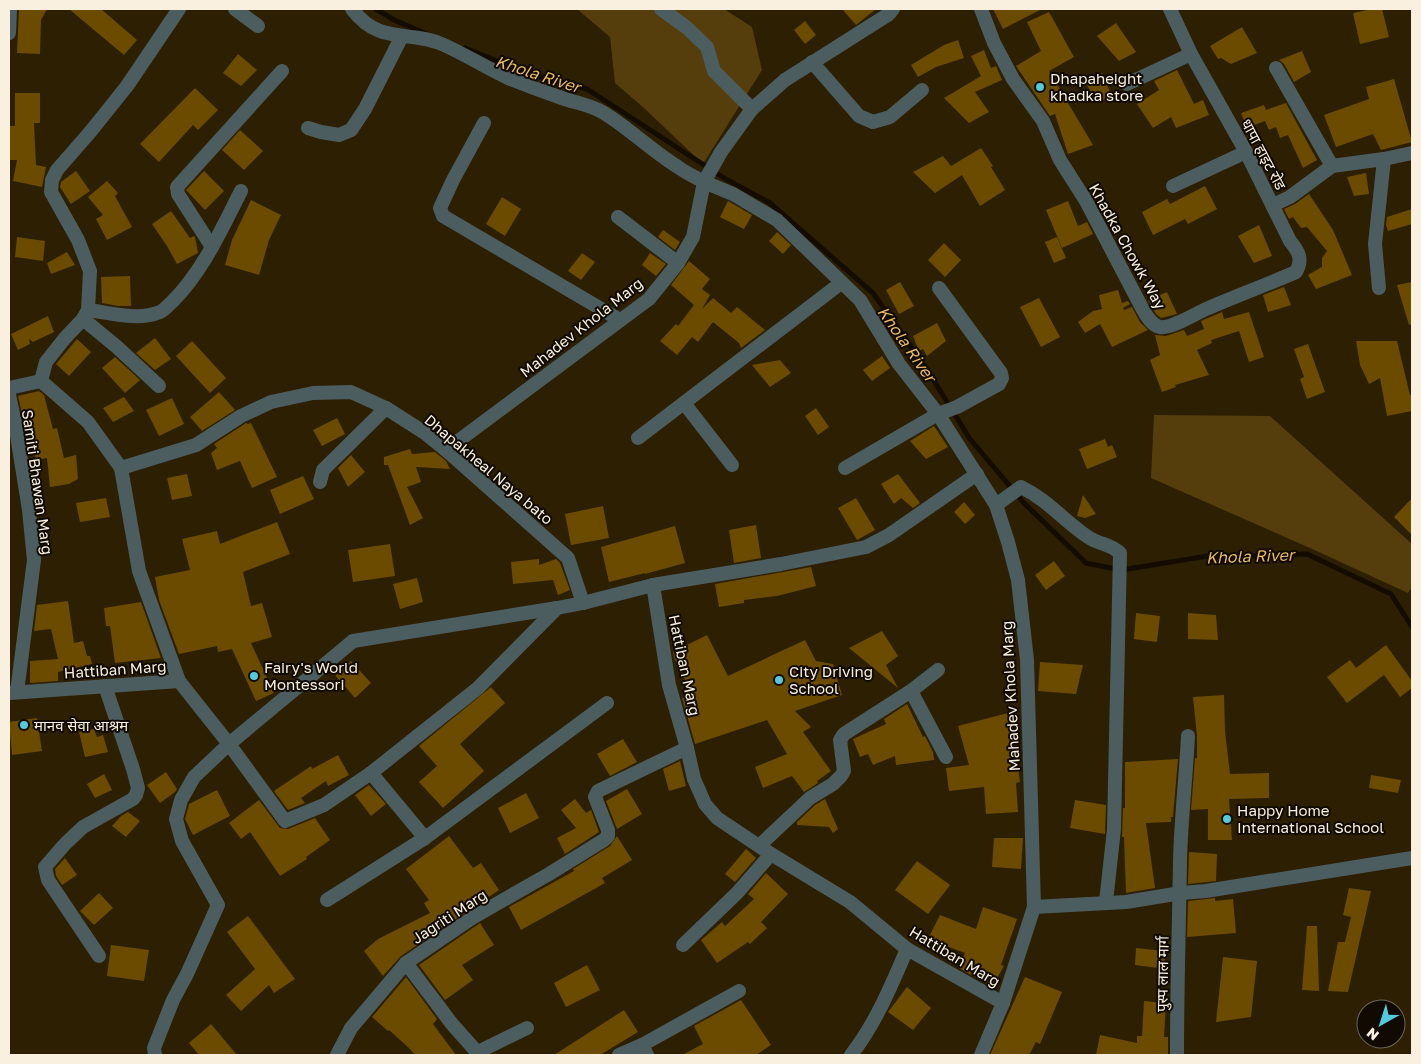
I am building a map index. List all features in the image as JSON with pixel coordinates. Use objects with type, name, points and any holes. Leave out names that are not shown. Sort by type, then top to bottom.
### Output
[{"type":"street","points":[[41,381],[46,362],[86,315],[90,271],[78,240],[51,192],[52,180],[57,170],[91,132],[127,86],[179,9]]},
{"type":"street","points":[[235,9],[258,26]]},
{"type":"street","points":[[352,9],[378,31],[427,39],[439,43],[470,56],[508,78],[561,98],[592,107],[605,114],[678,168],[706,178],[721,152],[752,109],[784,80],[889,14],[893,9]]},
{"type":"street","points":[[661,9],[686,27],[708,47],[714,71],[752,109]]},
{"type":"street","name":"Khadka Chowk Way","points":[[981,9],[994,44],[1013,79],[1043,121],[1060,160],[1086,201],[1142,308],[1157,326],[1163,328],[1185,320],[1296,272],[1300,259],[1299,252],[1290,241],[1273,205]]},
{"type":"street","name":"धापा हाइट रोड","points":[[1170,9],[1191,54],[1246,152],[1273,205],[1290,197],[1332,166],[1412,153]]},
{"type":"street","points":[[9,10],[9,33]]},
{"type":"street","points":[[308,128],[339,135],[350,130],[365,109],[402,36]]},
{"type":"street","points":[[1127,84],[1191,54]]},
{"type":"street","points":[[812,62],[859,116],[873,122],[890,118],[922,90]]},
{"type":"street","points":[[1276,68],[1332,166]]},
{"type":"street","points":[[212,247],[178,194],[177,187],[282,70]]},
{"type":"street","points":[[484,123],[440,208],[443,216],[620,320]]},
{"type":"street","points":[[1173,186],[1246,152]]},
{"type":"street","points":[[1379,288],[1375,244],[1384,159]]},
{"type":"street","name":"Mahadev Khola Marg","points":[[446,450],[649,299],[678,263],[693,237],[706,178],[777,220],[860,300],[898,364],[947,411],[976,474],[996,505],[1018,580],[1027,660],[1034,907]]},
{"type":"street","points":[[86,315],[139,316],[162,312],[194,276],[212,247],[241,191]]},
{"type":"street","points":[[618,218],[678,263]]},
{"type":"street","points":[[638,438],[841,283]]},
{"type":"street","points":[[845,468],[999,384],[1002,378],[1001,373],[939,288]]},
{"type":"street","points":[[86,315],[159,386]]},
{"type":"street","points":[[9,388],[41,381]]},
{"type":"street","points":[[41,381],[88,422],[121,468],[139,571],[179,681]]},
{"type":"street","name":"Dhapakheal Naya bato","points":[[121,468],[196,445],[241,416],[271,402],[312,393],[351,392],[386,408],[425,432],[568,558],[583,603]]},
{"type":"street","name":"Samiti Bhawan Marg","points":[[9,395],[27,501],[34,560],[13,693]]},
{"type":"street","points":[[684,403],[732,465]]},
{"type":"street","points":[[320,482],[323,470],[386,408]]},
{"type":"street","points":[[155,1055],[154,1048],[173,1000],[187,974],[218,904],[182,840],[176,819],[181,800],[194,777],[229,744],[353,641],[557,608],[653,585],[781,564],[866,547],[889,535],[976,474]]},
{"type":"street","points":[[996,505],[1021,487],[1044,500],[1088,537],[1112,546],[1120,553],[1114,829],[1106,902]]},
{"type":"street","name":"Hattiban Marg","points":[[653,585],[670,685],[694,779],[705,804],[716,818],[850,902],[908,949],[1003,1003],[1034,907]]},
{"type":"street","points":[[425,838],[371,773],[478,688],[557,608]]},
{"type":"street","points":[[760,845],[810,798],[833,784],[841,776],[844,771],[840,740],[844,734],[911,691],[938,670]]},
{"type":"street","name":"Hattiban Marg","points":[[13,693],[179,681],[229,744],[280,817],[285,821],[324,805],[371,773]]},
{"type":"street","points":[[99,956],[48,880],[45,867],[83,827],[133,799],[136,795],[138,788],[133,769],[105,686]]},
{"type":"street","points":[[911,691],[946,758]]},
{"type":"street","points":[[327,900],[425,838],[607,703]]},
{"type":"street","name":"पुस्प लाल मार्ग","points":[[1177,1055],[1177,957],[1181,893],[1180,860],[1188,736]]},
{"type":"street","name":"Jagriti Marg","points":[[337,1055],[351,1028],[406,963],[472,918],[548,874],[608,836],[608,830],[595,797],[598,791],[687,748]]},
{"type":"street","points":[[683,945],[737,893],[771,854]]},
{"type":"street","points":[[1034,907],[1126,902],[1181,893],[1206,892],[1412,858]]},
{"type":"street","points":[[852,1055],[882,1008],[908,949]]},
{"type":"street","points":[[406,963],[452,1024],[476,1051],[478,1052],[526,1028]]},
{"type":"street","points":[[619,1055],[645,1050],[739,991]]},
{"type":"street","points":[[980,1055],[1003,1003]]},
{"type":"shaded area","points":[[577,9],[724,9],[752,27],[762,70],[703,164],[615,83],[610,37]]},
{"type":"shaded area","points":[[1154,415],[1270,416],[1412,544],[1412,587],[1408,593],[1151,478]]},
{"type":"building","points":[[19,9],[47,9],[41,20],[40,54],[17,53]]},
{"type":"building","points":[[69,9],[101,9],[137,40],[124,55]]},
{"type":"building","points":[[842,9],[876,9],[856,25]]},
{"type":"building","points":[[993,9],[1042,9],[1003,29]]},
{"type":"building","points":[[1382,9],[1389,37],[1360,44],[1353,13]]},
{"type":"building","points":[[1049,12],[1074,57],[1049,71],[1093,145],[1068,154],[1055,114],[1050,116],[1016,66],[1041,51],[1027,22]]},
{"type":"building","points":[[805,21],[816,35],[805,44],[794,30]]},
{"type":"building","points":[[1116,23],[1136,52],[1119,61],[1097,36]]},
{"type":"building","points":[[1242,27],[1257,53],[1231,64],[1221,58],[1218,59],[1210,46]]},
{"type":"building","points":[[958,40],[964,58],[936,67],[918,77],[911,65],[944,45]]},
{"type":"building","points":[[984,50],[991,68],[996,66],[1002,80],[975,92],[989,112],[969,123],[944,98],[981,76],[971,56]]},
{"type":"building","points":[[1302,51],[1311,72],[1294,82],[1284,64],[1279,60]]},
{"type":"building","points":[[238,54],[257,70],[241,86],[223,73]]},
{"type":"building","points":[[1177,70],[1194,104],[1203,100],[1209,115],[1176,128],[1171,117],[1153,128],[1137,104],[1159,90],[1154,81]]},
{"type":"building","points":[[1102,73],[1112,96],[1096,103],[1085,81]]},
{"type":"building","points":[[1394,79],[1412,142],[1381,150],[1373,134],[1336,147],[1324,115],[1369,99],[1366,87]]},
{"type":"building","points":[[195,88],[218,110],[198,130],[193,125],[159,162],[140,144]]},
{"type":"building","points":[[15,93],[40,93],[40,123],[34,123],[36,165],[46,167],[42,187],[13,181],[17,160],[10,160],[9,126],[15,126]]},
{"type":"building","points":[[1286,103],[1317,160],[1303,168],[1288,135],[1280,138],[1276,127],[1269,130],[1265,121],[1247,128],[1241,113],[1264,105],[1266,110]]},
{"type":"building","points":[[240,130],[263,151],[244,170],[222,150]]},
{"type":"building","points":[[981,148],[1005,190],[980,206],[962,175],[935,193],[913,172],[943,156],[951,166]]},
{"type":"building","points":[[76,171],[90,191],[71,204],[60,187],[61,182]]},
{"type":"building","points":[[204,171],[224,191],[205,210],[186,190]]},
{"type":"building","points":[[1366,173],[1369,194],[1354,196],[1347,177]]},
{"type":"building","points":[[107,181],[118,193],[115,196],[132,227],[107,240],[96,219],[103,215],[88,197]]},
{"type":"building","points":[[1205,186],[1217,209],[1188,224],[1185,219],[1153,235],[1142,212],[1167,199],[1170,204]]},
{"type":"building","points":[[1309,194],[1333,230],[1352,275],[1316,289],[1308,275],[1322,267],[1322,258],[1327,251],[1307,227],[1301,228],[1293,217],[1289,219],[1284,209]]},
{"type":"building","points":[[502,197],[521,209],[505,236],[486,224]]},
{"type":"building","points":[[251,200],[281,215],[269,240],[259,275],[225,265],[232,240]]},
{"type":"building","points":[[728,201],[752,215],[744,229],[720,217]]},
{"type":"building","points":[[1068,201],[1078,226],[1087,222],[1093,234],[1062,248],[1046,210]]},
{"type":"building","points":[[1412,209],[1412,224],[1388,231],[1386,225],[1387,217]]},
{"type":"building","points":[[171,211],[190,238],[195,237],[198,253],[177,264],[152,224]]},
{"type":"building","points":[[1259,225],[1272,256],[1254,263],[1238,236]]},
{"type":"building","points":[[663,230],[680,242],[675,250],[658,237]]},
{"type":"building","points":[[777,232],[791,245],[783,254],[769,241]]},
{"type":"building","points":[[17,237],[45,241],[43,261],[15,257]]},
{"type":"building","points":[[1057,237],[1066,258],[1054,263],[1045,242]]},
{"type":"building","points":[[944,243],[961,260],[945,277],[928,260]]},
{"type":"building","points":[[67,252],[75,265],[51,274],[47,263]]},
{"type":"building","points":[[582,253],[595,262],[581,280],[568,271]]},
{"type":"building","points":[[650,253],[666,264],[656,276],[642,265]]},
{"type":"building","points":[[689,261],[710,279],[702,289],[710,295],[702,309],[713,298],[731,313],[737,307],[765,330],[741,348],[739,343],[713,322],[698,342],[692,337],[677,355],[660,341],[676,324],[678,326],[694,305],[671,285]]},
{"type":"building","points":[[130,276],[131,306],[102,303],[101,277]]},
{"type":"building","points":[[900,282],[914,306],[899,314],[886,290]]},
{"type":"building","points":[[1412,282],[1412,324],[1409,325],[1397,285]]},
{"type":"building","points":[[1284,287],[1291,305],[1268,312],[1263,295]]},
{"type":"building","points":[[1118,290],[1122,303],[1128,301],[1130,304],[1123,308],[1124,310],[1132,307],[1140,322],[1148,330],[1112,347],[1100,324],[1085,333],[1078,322],[1093,311],[1102,309],[1099,295]]},
{"type":"building","points":[[1167,292],[1177,314],[1161,318],[1156,314],[1148,300]]},
{"type":"building","points":[[1039,298],[1060,337],[1041,347],[1020,307]]},
{"type":"building","points":[[1222,312],[1224,319],[1249,312],[1264,357],[1249,362],[1239,331],[1211,340],[1212,343],[1197,350],[1209,375],[1175,385],[1176,387],[1162,392],[1150,360],[1160,355],[1155,335],[1166,336],[1184,330],[1187,336],[1204,329],[1201,321]]},
{"type":"building","points":[[48,316],[54,332],[33,342],[29,339],[30,344],[18,350],[11,334]]},
{"type":"building","points":[[937,323],[946,341],[927,356],[923,349],[919,351],[913,336]]},
{"type":"building","points":[[155,338],[171,359],[155,370],[136,353]]},
{"type":"building","points":[[77,339],[91,352],[69,376],[56,364]]},
{"type":"building","points":[[192,341],[226,378],[210,393],[176,356]]},
{"type":"building","points":[[1356,341],[1397,341],[1410,395],[1412,394],[1412,411],[1387,416],[1380,378],[1369,384],[1360,365]]},
{"type":"building","points":[[1308,344],[1325,392],[1307,399],[1300,379],[1304,377],[1294,349]]},
{"type":"building","points":[[882,356],[890,368],[872,381],[863,370]]},
{"type":"building","points":[[115,357],[140,380],[125,393],[102,368]]},
{"type":"building","points":[[780,360],[791,373],[770,387],[752,365]]},
{"type":"building","points":[[39,391],[44,395],[53,429],[57,428],[64,458],[76,455],[78,479],[69,484],[50,487],[47,458],[36,460],[25,413],[22,414],[18,396]]},
{"type":"building","points":[[219,392],[235,410],[202,431],[190,417]]},
{"type":"building","points":[[124,397],[134,411],[113,422],[103,408]]},
{"type":"building","points":[[172,398],[184,424],[159,436],[146,410]]},
{"type":"building","points":[[816,408],[829,427],[818,435],[805,416]]},
{"type":"building","points":[[337,418],[345,434],[322,446],[313,430]]},
{"type":"building","points":[[246,423],[251,423],[277,477],[252,488],[240,461],[217,470],[211,453],[217,448],[214,444]]},
{"type":"building","points":[[934,426],[948,447],[926,459],[910,441]]},
{"type":"building","points":[[1105,439],[1108,447],[1112,445],[1117,457],[1087,469],[1079,449]]},
{"type":"building","points":[[410,449],[412,454],[435,452],[446,461],[450,469],[416,467],[421,482],[407,487],[423,518],[410,525],[388,465],[384,465],[384,457]]},
{"type":"building","points":[[351,455],[365,472],[348,487],[338,468]]},
{"type":"building","points":[[187,474],[192,496],[172,500],[167,478]]},
{"type":"building","points":[[898,474],[920,503],[913,508],[901,498],[894,504],[881,484]]},
{"type":"building","points":[[303,476],[314,499],[280,514],[270,490]]},
{"type":"building","points":[[1083,495],[1096,514],[1085,518],[1077,516]]},
{"type":"building","points":[[106,498],[110,517],[80,522],[76,503]]},
{"type":"building","points":[[856,498],[875,530],[857,540],[838,508]]},
{"type":"building","points":[[1412,498],[1412,535],[1394,517]]},
{"type":"building","points":[[964,502],[975,515],[965,524],[954,512]]},
{"type":"building","points":[[603,506],[609,538],[571,545],[565,514]]},
{"type":"building","points":[[277,522],[290,554],[243,572],[251,606],[262,603],[272,637],[251,643],[274,693],[256,701],[232,649],[218,652],[217,646],[179,654],[159,600],[155,577],[190,570],[182,539],[217,531],[220,544]]},
{"type":"building","points":[[756,525],[761,558],[734,563],[729,530]]},
{"type":"building","points":[[675,526],[685,563],[609,582],[601,547]]},
{"type":"building","points":[[390,544],[395,576],[353,582],[348,550]]},
{"type":"building","points":[[539,559],[539,565],[556,559],[560,563],[570,590],[558,595],[553,580],[513,584],[511,562]]},
{"type":"building","points":[[1054,561],[1065,576],[1046,590],[1035,575]]},
{"type":"building","points":[[811,567],[816,586],[777,596],[744,600],[744,603],[719,607],[715,584]]},
{"type":"building","points":[[417,578],[423,602],[400,609],[393,584]]},
{"type":"building","points":[[68,601],[74,643],[83,641],[87,656],[90,656],[92,664],[58,672],[58,681],[30,683],[30,661],[58,659],[51,629],[34,631],[37,605]]},
{"type":"building","points":[[141,602],[161,658],[115,663],[110,626],[106,626],[104,608]]},
{"type":"building","points":[[1136,613],[1160,616],[1157,642],[1134,639]]},
{"type":"building","points":[[1188,613],[1216,615],[1218,640],[1188,639]]},
{"type":"building","points":[[882,631],[898,656],[886,665],[898,688],[849,648]]},
{"type":"building","name":"City Driving School","points":[[707,635],[728,676],[805,640],[816,661],[833,664],[842,695],[795,711],[811,727],[803,732],[831,771],[817,781],[818,783],[804,792],[792,776],[763,788],[755,767],[787,754],[767,720],[695,744],[682,698],[692,694],[674,658],[673,652]]},
{"type":"building","points":[[1386,645],[1412,681],[1412,688],[1400,697],[1384,675],[1347,703],[1327,677],[1350,660],[1356,668]]},
{"type":"building","points":[[351,661],[371,683],[355,698],[335,675]]},
{"type":"building","points":[[1040,662],[1083,665],[1076,694],[1038,691]]},
{"type":"building","points":[[491,687],[505,703],[460,744],[484,771],[443,808],[419,782],[437,766],[419,746]]},
{"type":"building","points":[[1224,695],[1225,731],[1230,774],[1269,773],[1269,798],[1229,799],[1232,840],[1208,840],[1208,809],[1191,810],[1195,758],[1197,758],[1193,697]]},
{"type":"building","points":[[907,704],[923,737],[925,736],[933,752],[934,760],[896,765],[895,756],[873,765],[868,754],[860,757],[853,739],[886,724],[884,719]]},
{"type":"building","points":[[1008,713],[1016,745],[1020,782],[1016,783],[1018,812],[986,814],[984,787],[949,791],[946,768],[969,765],[958,726]]},
{"type":"building","points":[[37,718],[42,751],[12,755],[9,722]]},
{"type":"building","points":[[94,729],[97,737],[103,735],[108,752],[85,757],[79,732]]},
{"type":"building","points":[[623,739],[637,762],[610,776],[597,754]]},
{"type":"building","points":[[338,755],[349,775],[328,786],[326,781],[301,798],[305,803],[288,810],[274,791],[311,766],[312,769]]},
{"type":"building","points":[[1178,759],[1171,822],[1146,823],[1155,888],[1126,893],[1124,837],[1122,837],[1123,808],[1125,808],[1125,762]]},
{"type":"building","points":[[680,761],[686,786],[669,791],[663,769]]},
{"type":"building","points":[[166,772],[177,789],[160,803],[147,785]]},
{"type":"building","points":[[104,774],[112,790],[95,798],[87,784]]},
{"type":"building","points":[[1371,775],[1401,780],[1398,793],[1369,788]]},
{"type":"building","points":[[369,785],[386,804],[371,816],[355,795]]},
{"type":"building","points":[[627,789],[642,814],[617,829],[606,801]]},
{"type":"building","points":[[217,790],[230,816],[193,835],[185,819],[189,804]]},
{"type":"building","points":[[526,793],[539,818],[510,833],[498,808]]},
{"type":"building","points":[[575,799],[586,813],[591,810],[599,832],[565,854],[557,838],[576,828],[561,810]]},
{"type":"building","points":[[825,799],[838,829],[833,833],[829,827],[797,825],[797,822],[815,805]]},
{"type":"building","points":[[259,800],[280,828],[288,829],[315,818],[330,840],[306,857],[307,859],[280,876],[250,832],[241,839],[229,823]]},
{"type":"building","points":[[1075,800],[1106,805],[1105,834],[1070,828]]},
{"type":"building","points":[[128,812],[140,821],[126,837],[112,826],[121,816]]},
{"type":"building","points":[[449,836],[473,868],[481,863],[499,890],[401,956],[383,976],[364,951],[378,939],[430,913],[424,903],[429,900],[406,869]]},
{"type":"building","points":[[617,836],[632,860],[602,878],[605,883],[521,930],[509,907],[574,871],[573,869],[610,846]]},
{"type":"building","points":[[994,838],[1023,838],[1021,869],[992,867]]},
{"type":"building","points":[[746,849],[756,858],[735,882],[725,874]]},
{"type":"building","points":[[1189,852],[1217,854],[1216,881],[1188,884]]},
{"type":"building","points":[[65,858],[77,875],[62,885],[56,876],[55,869]]},
{"type":"building","points":[[917,861],[950,885],[928,914],[895,890]]},
{"type":"building","points":[[766,873],[788,894],[761,922],[767,928],[750,944],[748,942],[717,963],[701,940],[722,922],[725,926],[754,899],[748,894]]},
{"type":"building","points":[[1349,888],[1371,891],[1348,992],[1328,991],[1338,942],[1345,942],[1351,917],[1343,915]]},
{"type":"building","points":[[99,893],[113,908],[94,925],[80,911]]},
{"type":"building","points":[[1215,898],[1215,901],[1233,899],[1236,933],[1187,937],[1188,901]]},
{"type":"building","points":[[983,907],[1017,919],[1001,965],[1004,966],[992,987],[959,968],[965,953],[928,939],[940,915],[976,929]]},
{"type":"building","points":[[248,916],[295,979],[274,993],[269,985],[241,1011],[226,995],[255,969],[227,932]]},
{"type":"building","points":[[480,923],[494,945],[462,965],[473,980],[445,1000],[419,965]]},
{"type":"building","points":[[1307,926],[1317,926],[1319,991],[1302,990]]},
{"type":"building","points":[[111,945],[149,950],[144,981],[107,976]]},
{"type":"building","points":[[1136,948],[1164,951],[1166,969],[1135,965]]},
{"type":"building","points":[[1223,957],[1257,961],[1251,1017],[1216,1022]]},
{"type":"building","points":[[587,965],[600,990],[566,1007],[554,983]]},
{"type":"building","points":[[406,977],[437,1019],[433,1024],[456,1055],[415,1055],[389,1030],[372,1017]]},
{"type":"building","points":[[1025,977],[1062,992],[1040,1044],[1036,1042],[1029,1055],[990,1055]]},
{"type":"building","points":[[907,987],[931,1008],[913,1030],[888,1012]]},
{"type":"building","points":[[741,1000],[771,1045],[756,1055],[682,1055],[703,1044],[694,1026]]},
{"type":"building","points":[[1144,1001],[1166,1003],[1164,1037],[1168,1037],[1168,1055],[1096,1055],[1100,1035],[1137,1043],[1137,1036],[1142,1036]]},
{"type":"building","points":[[624,1010],[638,1032],[600,1055],[554,1055]]},
{"type":"building","points":[[211,1024],[237,1055],[199,1055],[189,1043]]},
{"type":"waterway","name":"Khola River","points":[[376,9],[394,20],[427,34]]},
{"type":"waterway","name":"Khola River","points":[[465,48],[527,73],[587,89],[724,178],[770,203],[873,293],[926,368],[970,439],[1024,503],[1086,563],[1121,570],[1214,555],[1307,554],[1391,594],[1412,627]]},
{"type":"place","name":"Dhapaheight khadka store","points":[[1040,87]]},
{"type":"place","name":"Fairy's World Montessori","points":[[254,676]]},
{"type":"place","name":"City Driving School","points":[[779,680]]},
{"type":"place","name":"मानव सेवा आश्रम","points":[[24,725]]},
{"type":"place","name":"Happy Home International School","points":[[1227,819]]}]
